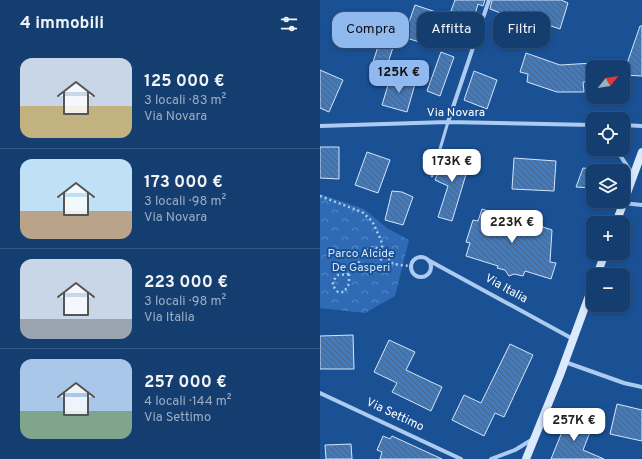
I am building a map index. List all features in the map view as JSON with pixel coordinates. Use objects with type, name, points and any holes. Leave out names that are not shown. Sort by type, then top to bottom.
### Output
[{"type":"street","points":[[448,122],[489,0]]},
{"type":"street","name":"Via Novara","points":[[320,126],[448,122],[586,125]]},
{"type":"street","points":[[630,126],[642,126]]},
{"type":"street","points":[[630,183],[642,152]]},
{"type":"street","points":[[621,156],[633,175]]},
{"type":"street","points":[[630,204],[642,205]]},
{"type":"street","points":[[422,257],[428,260],[431,269],[424,277],[414,276],[410,266],[415,258],[422,257]]},
{"type":"street","name":"Via Italia","points":[[428,260],[573,339]]},
{"type":"street","points":[[526,459],[565,362],[586,304]]},
{"type":"street","points":[[565,362],[624,383],[642,387]]},
{"type":"street","name":"Via Settimo","points":[[320,393],[461,459]]},
{"type":"street","points":[[491,459],[515,450],[535,438]]},
{"type":"lane","points":[[432,176],[448,122]]},
{"type":"path","points":[[320,196],[362,212],[372,221],[381,240],[383,252],[378,270],[371,272],[355,268]]},
{"type":"path","points":[[349,274],[349,284],[344,292],[338,292],[333,286],[333,281],[338,275],[349,274],[360,261],[364,252],[370,248],[377,248],[383,252],[393,264],[410,266]]},
{"type":"green space","name":"Parco Alcide De Gasperi","points":[[320,194],[364,209],[387,228],[409,240],[395,296],[365,313],[320,308]]},
{"type":"building","points":[[455,0],[485,0],[483,6],[478,4],[476,12],[451,11]]},
{"type":"building","points":[[492,0],[561,0],[568,3],[560,29],[550,26],[550,12],[498,12],[490,9]]},
{"type":"building","points":[[415,5],[436,12],[417,12],[417,41],[409,39],[409,22]]},
{"type":"building","points":[[640,26],[642,26],[642,76],[630,75],[630,60],[628,60]]},
{"type":"building","points":[[378,48],[393,48],[386,69],[372,65]]},
{"type":"building","points":[[441,52],[454,57],[440,96],[427,91]]},
{"type":"building","points":[[526,53],[560,65],[586,63],[586,82],[583,82],[584,92],[557,92],[527,82],[528,74],[520,72]]},
{"type":"building","points":[[320,70],[343,80],[329,112],[320,108]]},
{"type":"building","points":[[474,71],[497,80],[487,109],[464,100]]},
{"type":"building","points":[[391,75],[415,84],[407,112],[382,105]]},
{"type":"building","points":[[320,147],[339,147],[339,179],[320,178]]},
{"type":"building","points":[[367,152],[390,160],[378,193],[355,185]]},
{"type":"building","points":[[446,152],[470,161],[452,221],[438,217],[448,186],[435,180]]},
{"type":"building","points":[[514,158],[556,161],[554,191],[512,189]]},
{"type":"building","points":[[583,168],[586,168],[586,188],[576,187]]},
{"type":"building","points":[[392,191],[402,192],[413,197],[403,225],[385,220]]},
{"type":"building","points":[[482,209],[514,220],[516,215],[524,217],[531,212],[532,220],[541,222],[540,226],[552,230],[550,262],[556,263],[551,279],[525,271],[523,276],[514,274],[509,276],[505,270],[497,268],[498,266],[466,256],[470,243],[466,242],[473,220],[478,221]]},
{"type":"building","points":[[353,335],[354,369],[320,369],[320,336]]},
{"type":"building","points":[[389,340],[415,352],[406,370],[442,387],[431,411],[392,392],[397,383],[374,372]]},
{"type":"building","points":[[510,344],[533,355],[504,417],[495,413],[484,436],[452,420],[464,395],[481,403]]},
{"type":"building","points":[[617,404],[642,410],[642,441],[610,434]]},
{"type":"building","points":[[568,417],[592,427],[583,450],[604,459],[551,459]]},
{"type":"building","points":[[383,436],[390,439],[392,436],[442,459],[380,459],[382,452],[377,450]]},
{"type":"building","points":[[351,444],[352,459],[326,459],[325,445]]}]
